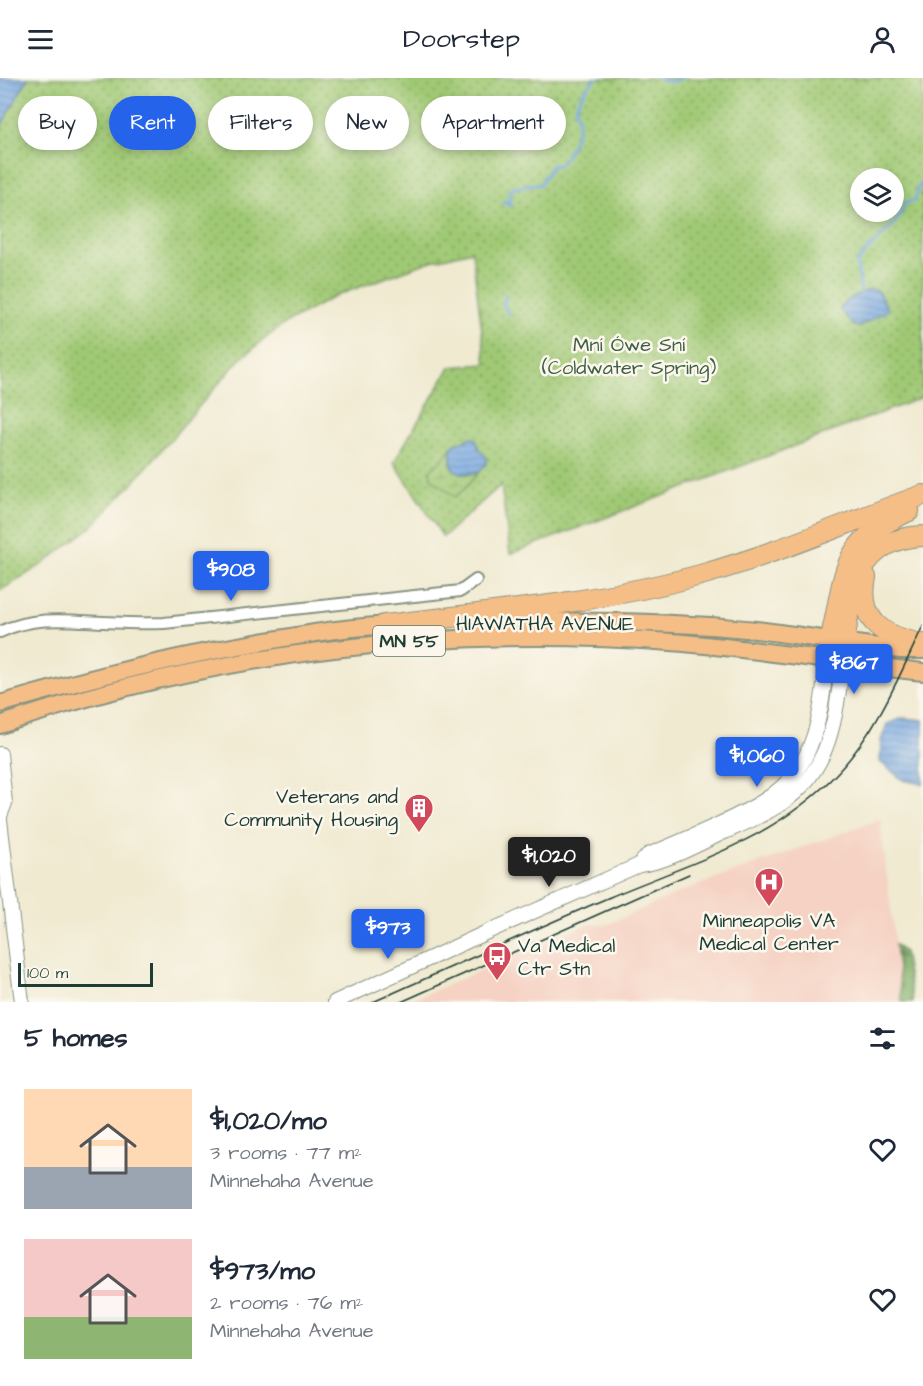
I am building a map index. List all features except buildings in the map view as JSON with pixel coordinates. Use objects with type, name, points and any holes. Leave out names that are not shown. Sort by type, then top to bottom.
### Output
[{"type":"highway","name":"MN 55","points":[[384,626],[580,601],[637,590],[705,573],[923,495]]},
{"type":"highway","points":[[838,642],[847,562],[863,539],[890,519],[923,504]]},
{"type":"highway","points":[[838,642],[847,619],[857,580],[870,556],[908,537],[923,536]]},
{"type":"highway","points":[[885,547],[867,575],[864,603],[877,626],[888,635],[923,644]]},
{"type":"highway","name":"HIAWATHA AVENUE","points":[[0,704],[168,658],[308,634],[384,626],[594,620],[749,630],[923,650]]},
{"type":"highway","name":"HIAWATHA AVENUE","points":[[0,725],[76,701],[222,666],[285,655],[421,640],[547,636],[672,642],[835,662]]},
{"type":"highway","name":"MN 55","points":[[835,662],[923,672]]},
{"type":"street","points":[[0,632],[14,625],[45,620],[132,624],[164,623],[461,591],[476,580]]},
{"type":"street","points":[[335,1002],[454,946],[639,865],[653,864],[762,815],[786,801],[815,772],[831,733],[838,642]]},
{"type":"street","points":[[0,754],[1,811],[22,1002]]},
{"type":"shaded area","name":"Minneapolis VA Medical Center","points":[[880,819],[902,1002],[408,1002],[589,924],[606,925],[687,889]]},
{"type":"green space","name":"Mní Ówe Sní (Coldwater Spring)","points":[[28,78],[923,78],[923,397],[510,554],[501,485],[443,537],[394,462],[450,367],[486,364],[472,251],[431,261],[335,296],[281,326],[239,360],[133,483],[91,527],[43,564],[0,591],[0,128]]},
{"type":"green space","points":[[451,448],[451,463],[464,474],[478,473],[455,497],[431,478],[430,470]]},
{"type":"green space","points":[[895,945],[904,952],[913,1002],[902,1002]]},
{"type":"water","points":[[0,78],[28,78],[0,128]]},
{"type":"water","points":[[871,289],[878,291],[888,310],[859,327],[854,326],[839,309],[849,299]]},
{"type":"water","points":[[472,437],[476,439],[479,449],[487,458],[486,464],[478,473],[464,474],[454,470],[451,463],[451,448]]},
{"type":"water","points":[[903,718],[923,720],[923,784],[903,780],[880,762],[881,741],[887,724]]},
{"type":"waterway","points":[[503,203],[505,201],[510,206],[509,194],[512,189],[527,184],[540,185],[552,165],[558,166],[566,157],[577,130],[577,104],[597,78]]},
{"type":"waterway","points":[[658,78],[664,81],[683,78]]},
{"type":"waterway","points":[[861,293],[857,263],[897,220],[905,203],[915,200],[918,188],[923,182]]},
{"type":"waterway","points":[[505,295],[504,307],[509,314]]},
{"type":"tram line","points":[[373,1002],[580,910],[732,847],[788,815],[814,795],[853,755],[876,721],[923,626]]},
{"type":"tram line","points":[[401,1002],[689,874]]},
{"type":"place","name":"Veterans and Community Housing","points":[[419,834]]},
{"type":"place","name":"Minneapolis VA Medical Center","points":[[769,908]]},
{"type":"place","name":"Va Medical Ctr Stn","points":[[497,982]]}]
